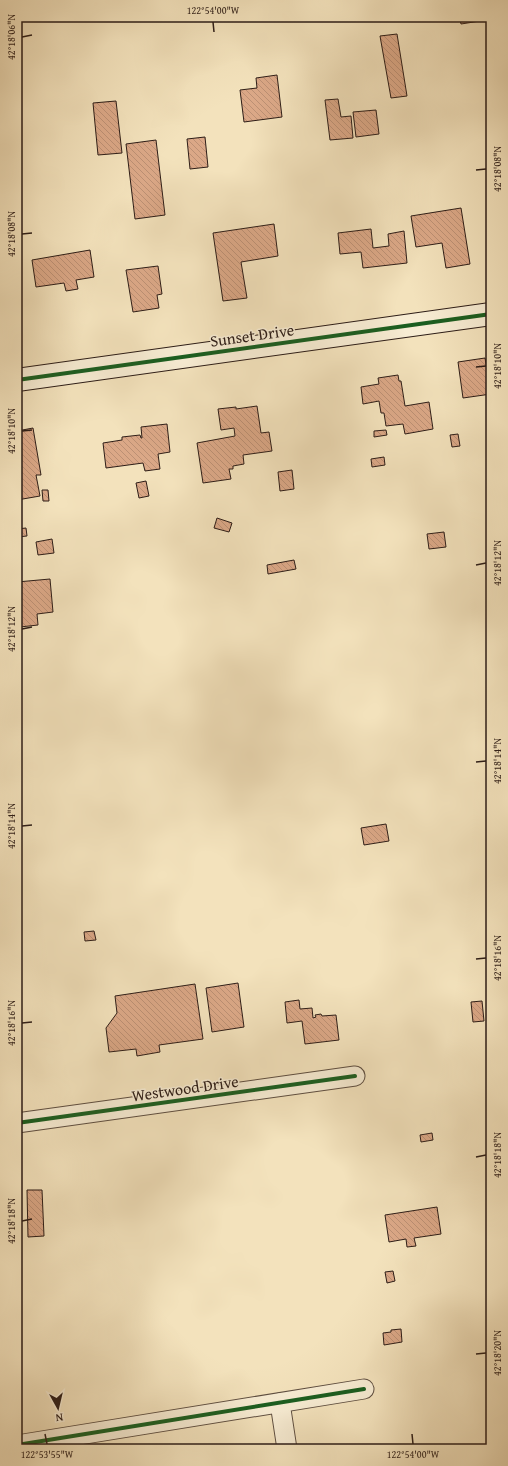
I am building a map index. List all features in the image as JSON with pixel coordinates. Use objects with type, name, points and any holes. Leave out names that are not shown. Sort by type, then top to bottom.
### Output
[{"type":"street","name":"Sunset Drive","points":[[17,380],[491,314]]},
{"type":"street","name":"Westwood Drive","points":[[17,1123],[356,1076]]},
{"type":"street","points":[[17,1445],[280,1404],[364,1389]]},
{"type":"street","points":[[280,1404],[287,1449]]},
{"type":"building","points":[[459,17],[480,17],[480,21],[461,24]]},
{"type":"building","points":[[397,34],[407,96],[391,98],[380,36]]},
{"type":"building","points":[[277,75],[282,117],[244,122],[240,90],[257,88],[256,78]]},
{"type":"building","points":[[338,99],[341,117],[351,116],[353,138],[330,140],[325,100]]},
{"type":"building","points":[[116,101],[122,153],[98,155],[93,103]]},
{"type":"building","points":[[376,110],[379,134],[356,137],[353,112]]},
{"type":"building","points":[[205,137],[208,167],[190,169],[187,139]]},
{"type":"building","points":[[156,140],[165,215],[135,219],[126,144]]},
{"type":"building","points":[[461,208],[470,264],[446,268],[442,243],[416,247],[411,216]]},
{"type":"building","points":[[274,224],[278,256],[241,262],[247,298],[223,301],[213,233]]},
{"type":"building","points":[[371,229],[373,248],[389,246],[388,234],[404,231],[407,263],[363,268],[361,252],[340,254],[338,233]]},
{"type":"building","points":[[90,250],[94,277],[76,280],[78,289],[66,291],[64,283],[36,287],[32,260]]},
{"type":"building","points":[[158,266],[162,294],[157,295],[159,308],[133,312],[126,270]]},
{"type":"building","points":[[485,358],[491,394],[463,398],[458,362]]},
{"type":"building","points":[[398,375],[399,381],[401,381],[405,406],[429,402],[433,429],[405,434],[403,424],[386,426],[384,413],[381,413],[379,401],[363,404],[361,387],[379,384],[378,378]]},
{"type":"building","points":[[257,406],[261,433],[269,432],[272,451],[243,455],[244,464],[233,466],[233,469],[229,469],[231,479],[203,483],[197,443],[235,436],[234,428],[221,430],[218,409],[236,407],[236,409]]},
{"type":"building","points":[[167,424],[170,452],[158,454],[160,469],[145,471],[143,463],[106,468],[103,443],[122,440],[122,437],[140,435],[142,438],[141,427]]},
{"type":"building","points":[[33,428],[41,475],[36,475],[40,496],[17,500],[17,431]]},
{"type":"building","points":[[386,430],[387,435],[374,437],[374,431]]},
{"type":"building","points":[[458,434],[460,446],[452,447],[450,435]]},
{"type":"building","points":[[384,457],[385,465],[372,467],[371,459]]},
{"type":"building","points":[[292,470],[294,489],[280,491],[278,472]]},
{"type":"building","points":[[146,481],[149,496],[139,498],[136,483]]},
{"type":"building","points":[[42,490],[48,490],[49,501],[43,501]]},
{"type":"building","points":[[217,518],[232,523],[229,532],[214,528]]},
{"type":"building","points":[[26,528],[27,536],[17,537],[17,529]]},
{"type":"building","points":[[444,532],[446,547],[429,549],[427,534]]},
{"type":"building","points":[[52,539],[54,553],[38,555],[36,542]]},
{"type":"building","points":[[294,560],[296,569],[268,574],[267,565]]},
{"type":"building","points":[[50,579],[53,612],[37,614],[38,625],[20,627],[17,601],[17,582]]},
{"type":"building","points":[[386,824],[389,841],[364,845],[361,828]]},
{"type":"building","points":[[94,931],[96,940],[85,941],[84,932]]},
{"type":"building","points":[[238,983],[244,1027],[212,1032],[206,988]]},
{"type":"building","points":[[195,984],[203,1039],[159,1045],[160,1052],[137,1056],[136,1049],[109,1052],[106,1028],[117,1013],[115,996]]},
{"type":"building","points":[[299,1000],[300,1009],[312,1008],[313,1018],[316,1017],[315,1015],[321,1014],[322,1016],[336,1015],[339,1040],[305,1044],[302,1021],[287,1023],[285,1002]]},
{"type":"building","points":[[482,1001],[484,1021],[473,1022],[471,1002]]},
{"type":"building","points":[[432,1133],[433,1140],[421,1142],[420,1135]]},
{"type":"building","points":[[27,1190],[42,1190],[44,1236],[28,1237]]},
{"type":"building","points":[[437,1207],[441,1234],[414,1238],[416,1246],[407,1247],[406,1239],[389,1242],[385,1215]]},
{"type":"building","points":[[393,1271],[395,1281],[387,1283],[385,1272]]},
{"type":"building","points":[[401,1329],[402,1342],[384,1345],[383,1333]]},
{"type":"cycle path","points":[[17,380],[491,314]]},
{"type":"cycle path","points":[[17,1123],[355,1076]]},
{"type":"cycle path","points":[[17,1445],[364,1389]]}]
